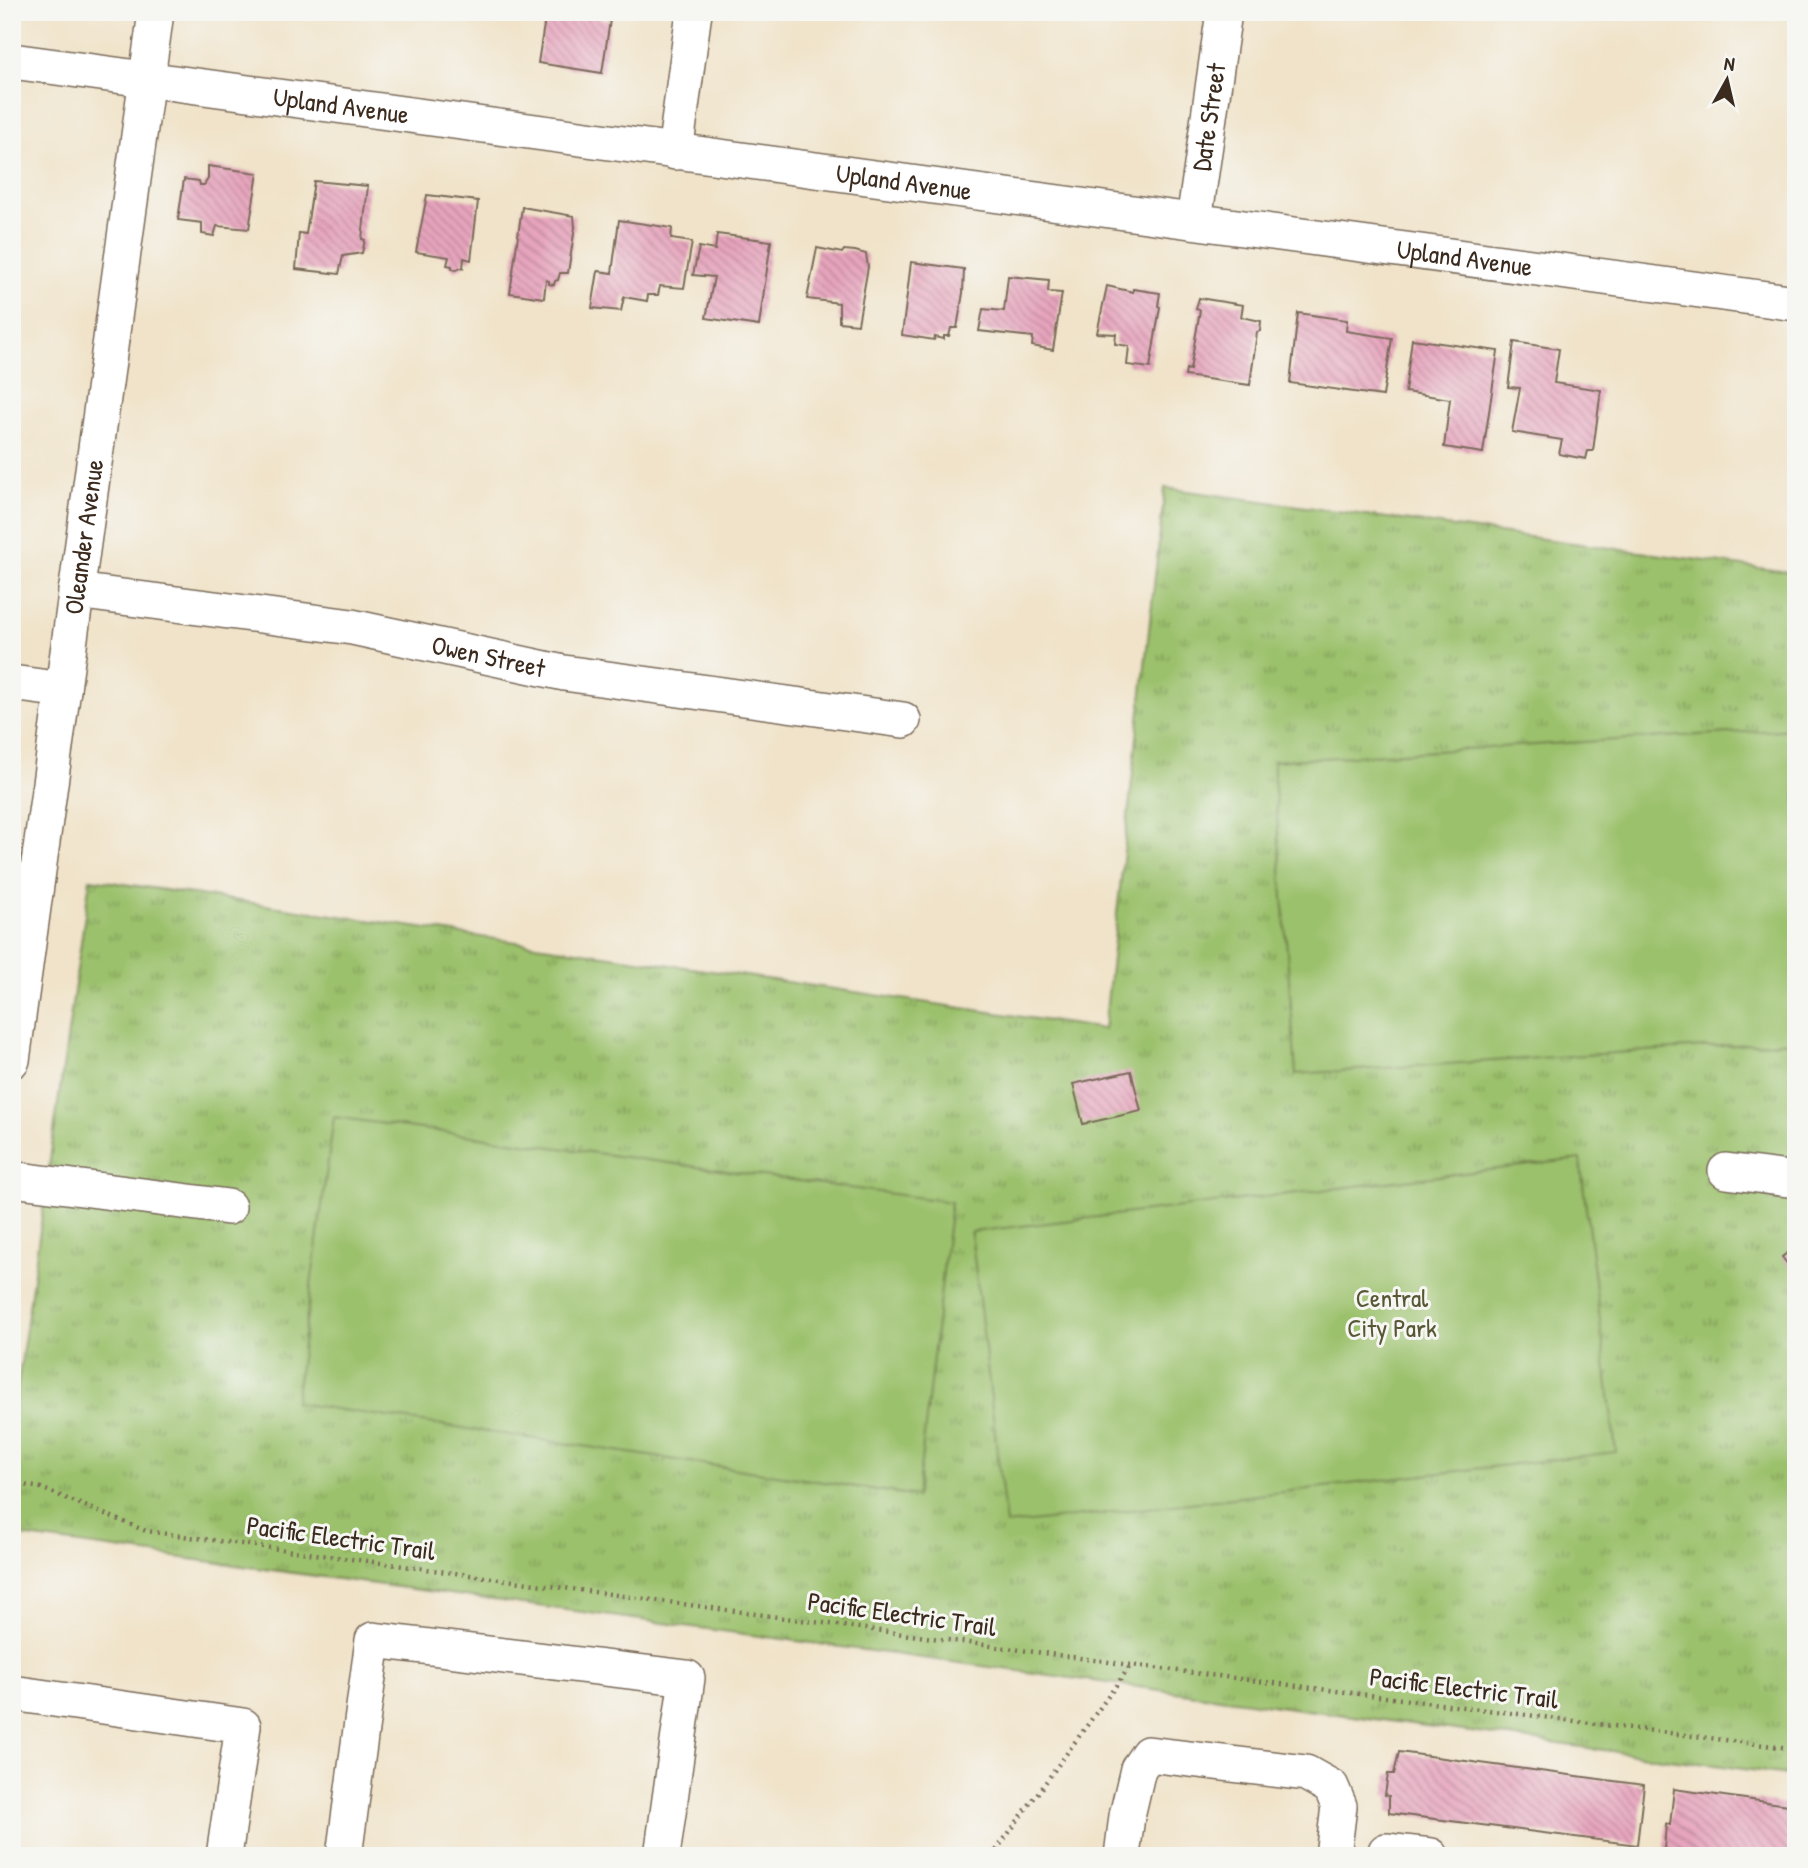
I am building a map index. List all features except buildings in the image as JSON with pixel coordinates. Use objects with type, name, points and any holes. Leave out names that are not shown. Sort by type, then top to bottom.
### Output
[{"type":"street","name":"Oleander Avenue","points":[[12,1060],[156,12]]},
{"type":"street","points":[[675,152],[694,12]]},
{"type":"street","name":"Date Street","points":[[1194,221],[1224,12]]},
{"type":"street","name":"Upland Avenue","points":[[12,61],[1796,303]]},
{"type":"street","name":"Owen Street","points":[[76,591],[352,627],[564,674],[903,720]]},
{"type":"street","points":[[12,683],[63,690]]},
{"type":"street","points":[[1726,1171],[1796,1180]]},
{"type":"street","points":[[12,1179],[228,1208]]},
{"type":"street","points":[[344,1856],[373,1640],[687,1678],[662,1856]]},
{"type":"street","points":[[12,1693],[243,1726],[224,1856]]},
{"type":"street","points":[[1122,1856],[1127,1816],[1138,1769],[1148,1754],[1306,1773],[1331,1787],[1339,1806],[1333,1856]]},
{"type":"street","points":[[1386,1851],[1431,1856]]},
{"type":"path","name":"Pacific Electric Trail","points":[[12,1483],[41,1488],[146,1531],[1131,1665],[1796,1749]]},
{"type":"path","points":[[992,1856],[1131,1665]]},
{"type":"green space","name":"Central City Park","points":[[1165,488],[1796,573],[1796,1776],[12,1535],[12,1426],[90,879],[1104,1029]]},
{"type":"green space","points":[[1796,729],[1796,1041],[1296,1074],[1273,761]]},
{"type":"green space","points":[[334,1117],[951,1202],[917,1496],[295,1403]]},
{"type":"green space","points":[[1580,1159],[1616,1452],[1006,1525],[971,1232]]}]
